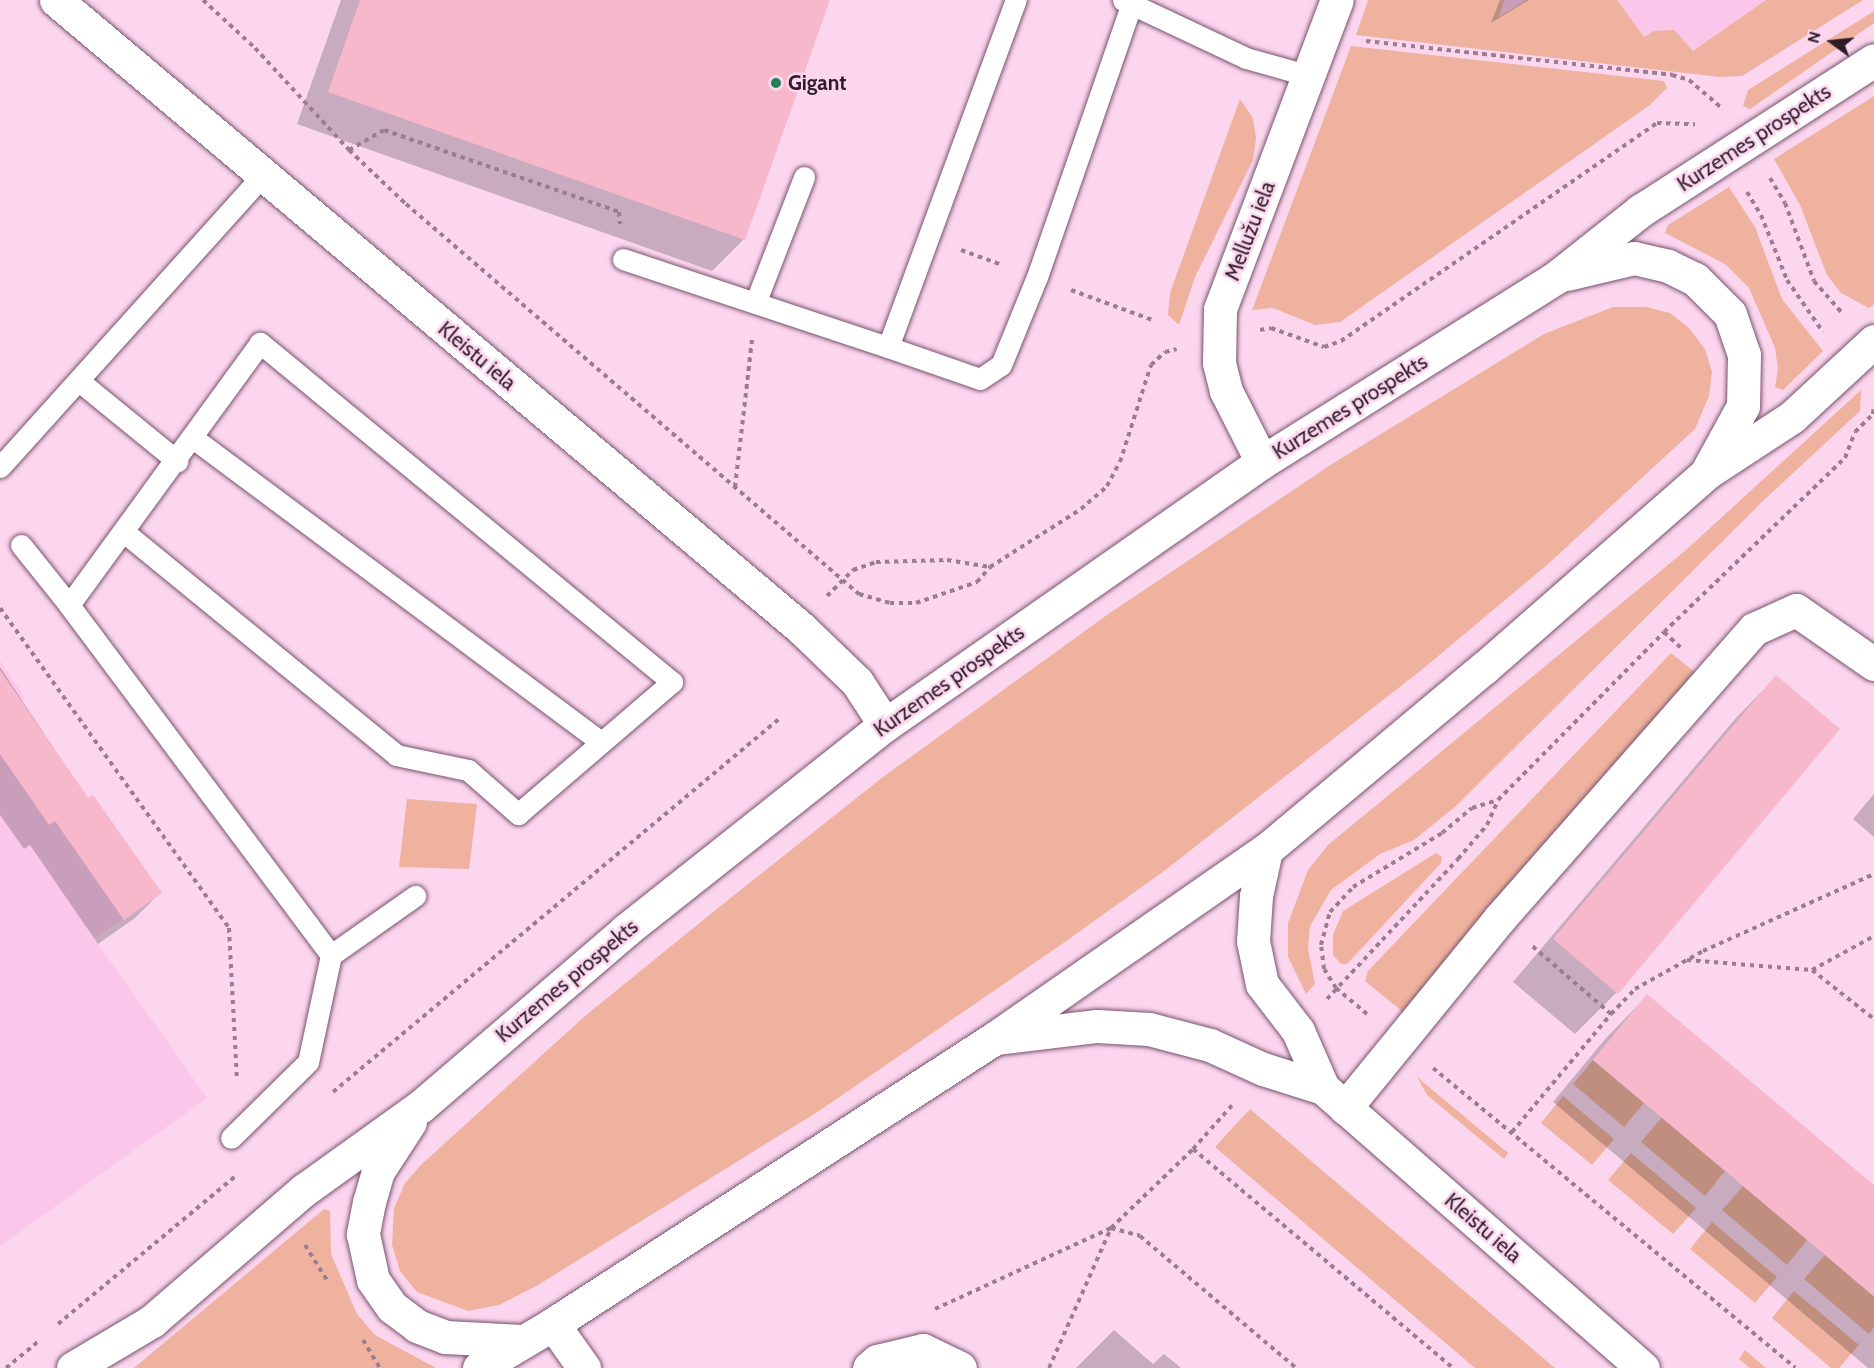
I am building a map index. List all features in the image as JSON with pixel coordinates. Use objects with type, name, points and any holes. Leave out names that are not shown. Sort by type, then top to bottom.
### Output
[{"type":"main road","name":"Kleistu iela","points":[[56,0],[801,628],[856,682],[885,725]]},
{"type":"main road","name":"Mellužu iela","points":[[1262,462],[1226,391],[1219,363],[1220,309],[1337,0]]},
{"type":"main road","name":"Kurzemes prospekts","points":[[73,1368],[88,1355],[152,1321],[282,1208],[421,1106],[626,930],[885,725],[1262,462],[1558,276],[1640,211],[1874,60]]},
{"type":"main road","points":[[1558,276],[1634,258],[1668,266],[1695,279],[1730,314],[1744,355],[1743,406],[1708,472]]},
{"type":"main road","points":[[479,1368],[553,1324],[995,1038],[1266,850],[1484,668],[1708,472],[1792,417],[1874,341]]},
{"type":"main road","points":[[1334,1098],[1399,1041],[1500,918],[1754,628],[1796,610],[1874,664]]},
{"type":"main road","name":"Kleistu iela","points":[[1266,850],[1256,896],[1253,941],[1262,984],[1298,1031],[1334,1098]]},
{"type":"main road","name":"Kleistu iela","points":[[995,1038],[1097,1026],[1149,1029],[1210,1045],[1334,1098],[1643,1368]]},
{"type":"main road","points":[[421,1106],[378,1171],[363,1234],[373,1280],[392,1307],[417,1326],[445,1337],[522,1341]]},
{"type":"main road","points":[[553,1324],[584,1368]]},
{"type":"main road","points":[[869,1368],[877,1361],[923,1350],[960,1368]]},
{"type":"lane","points":[[888,347],[1016,0]]},
{"type":"lane","points":[[623,259],[756,301],[888,347],[956,374],[980,379],[1001,365],[1037,277],[1130,2],[1246,58],[1310,76]]},
{"type":"lane","points":[[0,467],[80,381],[262,175]]},
{"type":"lane","points":[[756,301],[804,177]]},
{"type":"lane","points":[[69,605],[177,461],[260,343],[672,682],[518,814],[468,770],[396,755],[124,532]]},
{"type":"lane","points":[[80,381],[177,461]]},
{"type":"lane","points":[[193,438],[601,742]]},
{"type":"lane","points":[[21,545],[69,605],[331,955]]},
{"type":"lane","points":[[231,1138],[308,1062],[331,955],[416,896]]},
{"type":"path","points":[[203,0],[255,48],[349,150],[859,594],[890,603],[916,603],[977,582],[990,567],[1081,508],[1107,486],[1120,462],[1151,365],[1165,352],[1181,347]]},
{"type":"path","points":[[1364,41],[1672,75],[1689,80],[1715,102]]},
{"type":"path","points":[[1253,332],[1271,328],[1324,347],[1341,341],[1658,123],[1704,126]]},
{"type":"path","points":[[349,150],[384,130],[619,212],[623,259]]},
{"type":"path","points":[[1767,174],[1785,203],[1815,281],[1845,316]]},
{"type":"path","points":[[1744,188],[1761,215],[1787,280],[1825,334]]},
{"type":"path","points":[[735,487],[756,301]]},
{"type":"path","points":[[1321,1006],[1458,859],[1487,825],[1498,800],[1664,632],[1845,458],[1855,432],[1873,414],[1874,405]]},
{"type":"path","points":[[842,578],[876,562],[947,560],[990,567]]},
{"type":"path","points":[[0,608],[229,928],[238,1072],[226,1184]]},
{"type":"path","points":[[325,1099],[779,719]]},
{"type":"path","points":[[1498,800],[1472,808],[1442,833],[1341,897],[1323,927],[1321,945],[1324,969],[1336,988],[1795,1368]]},
{"type":"path","points":[[1512,1132],[1611,1014],[1635,989],[1686,960],[1874,874]]},
{"type":"path","points":[[1500,918],[1611,1014]]},
{"type":"path","points":[[1686,960],[1812,970],[1874,936]]},
{"type":"path","points":[[1812,970],[1874,1019]]},
{"type":"path","points":[[923,1350],[935,1310],[1112,1228],[1193,1149],[1240,1095]]},
{"type":"path","points":[[1193,1149],[1452,1368]]},
{"type":"path","points":[[54,1329],[240,1172]]},
{"type":"path","points":[[282,1208],[331,1288]]},
{"type":"path","points":[[1048,1368],[1112,1228]]},
{"type":"path","points":[[1112,1228],[1140,1236],[1296,1368]]},
{"type":"path","points":[[6,1368],[44,1336]]},
{"type":"path","points":[[362,1338],[381,1368]]},
{"type":"shaded area","points":[[1368,0],[1504,0],[1499,17],[1526,0],[1617,0],[1644,37],[1654,31],[1674,30],[1693,51],[1766,0],[1863,0],[1742,76],[1720,77],[1356,35]]},
{"type":"shaded area","points":[[1382,0],[1783,0],[1701,57]]},
{"type":"shaded area","points":[[1874,11],[1874,23],[1750,109],[1743,106],[1748,90]]},
{"type":"shaded area","points":[[1351,46],[1664,81],[1667,88],[1650,105],[1340,322],[1315,325],[1273,308],[1252,310]]},
{"type":"shaded area","points":[[1874,96],[1874,304],[1869,308],[1841,293],[1827,275],[1800,205],[1774,159]]},
{"type":"shaded area","points":[[1240,99],[1253,118],[1256,138],[1253,160],[1195,277],[1179,325],[1168,315],[1170,293]]},
{"type":"shaded area","points":[[1729,187],[1755,227],[1782,299],[1823,351],[1783,390],[1775,387],[1778,369],[1775,348],[1749,288],[1725,264],[1665,233],[1668,225]]},
{"type":"shaded area","points":[[1613,307],[1646,307],[1670,313],[1688,327],[1705,349],[1712,372],[1709,396],[1695,429],[1547,565],[1424,668],[1164,871],[1062,944],[819,1111],[538,1285],[499,1305],[468,1311],[417,1292],[400,1271],[392,1245],[394,1208],[405,1183],[422,1164],[585,1016],[723,904],[883,777],[1107,615],[1332,464],[1544,334]]},
{"type":"shaded area","points":[[1861,390],[1860,411],[1763,501],[1456,806],[1414,840],[1380,854],[1331,890],[1310,926],[1308,948],[1315,984],[1306,994],[1288,957],[1288,923],[1308,870],[1328,845],[1686,550]]},
{"type":"shaded area","points":[[1671,653],[1696,673],[1403,1012],[1365,981],[1368,971]]},
{"type":"shaded area","points":[[0,661],[25,698],[21,701],[88,797],[93,795],[162,893],[94,938],[207,1098],[0,1246]]},
{"type":"shaded area","points":[[407,799],[477,804],[469,869],[399,867]]},
{"type":"shaded area","points":[[1436,853],[1442,857],[1441,863],[1347,964],[1341,964],[1333,955],[1333,935],[1343,911]]},
{"type":"shaded area","points":[[1593,1060],[1644,1103],[1624,1127],[1573,1084]]},
{"type":"shaded area","points":[[1417,1077],[1508,1153],[1504,1159],[1427,1095]]},
{"type":"shaded area","points":[[1563,1096],[1614,1139],[1592,1165],[1541,1123]]},
{"type":"shaded area","points":[[1250,1109],[1555,1368],[1475,1368],[1215,1147]]},
{"type":"shaded area","points":[[1662,1117],[1725,1171],[1705,1196],[1641,1142]]},
{"type":"shaded area","points":[[1631,1153],[1696,1208],[1673,1234],[1608,1180]]},
{"type":"shaded area","points":[[1743,1186],[1807,1240],[1787,1265],[1722,1210]]},
{"type":"shaded area","points":[[324,1209],[330,1211],[331,1254],[357,1314],[375,1335],[436,1368],[134,1368]]},
{"type":"shaded area","points":[[1712,1222],[1777,1277],[1755,1303],[1690,1249]]},
{"type":"shaded area","points":[[1825,1255],[1874,1297],[1874,1327],[1869,1334],[1804,1279]]},
{"type":"shaded area","points":[[1794,1291],[1859,1345],[1839,1368],[1831,1368],[1772,1318]]},
{"type":"shaded area","points":[[1745,1350],[1766,1368],[1750,1368],[1739,1359]]},
{"type":"building","points":[[360,0],[830,0],[745,240],[328,92]]},
{"type":"building","points":[[0,670],[88,798],[93,795],[162,893],[124,920],[55,821],[49,825],[0,754]]},
{"type":"building","points":[[1776,675],[1840,729],[1618,994],[1553,939]]},
{"type":"building","points":[[1647,994],[1874,1185],[1874,1296],[1593,1060]]},
{"type":"place","name":"Gigant","points":[[776,83]]}]
